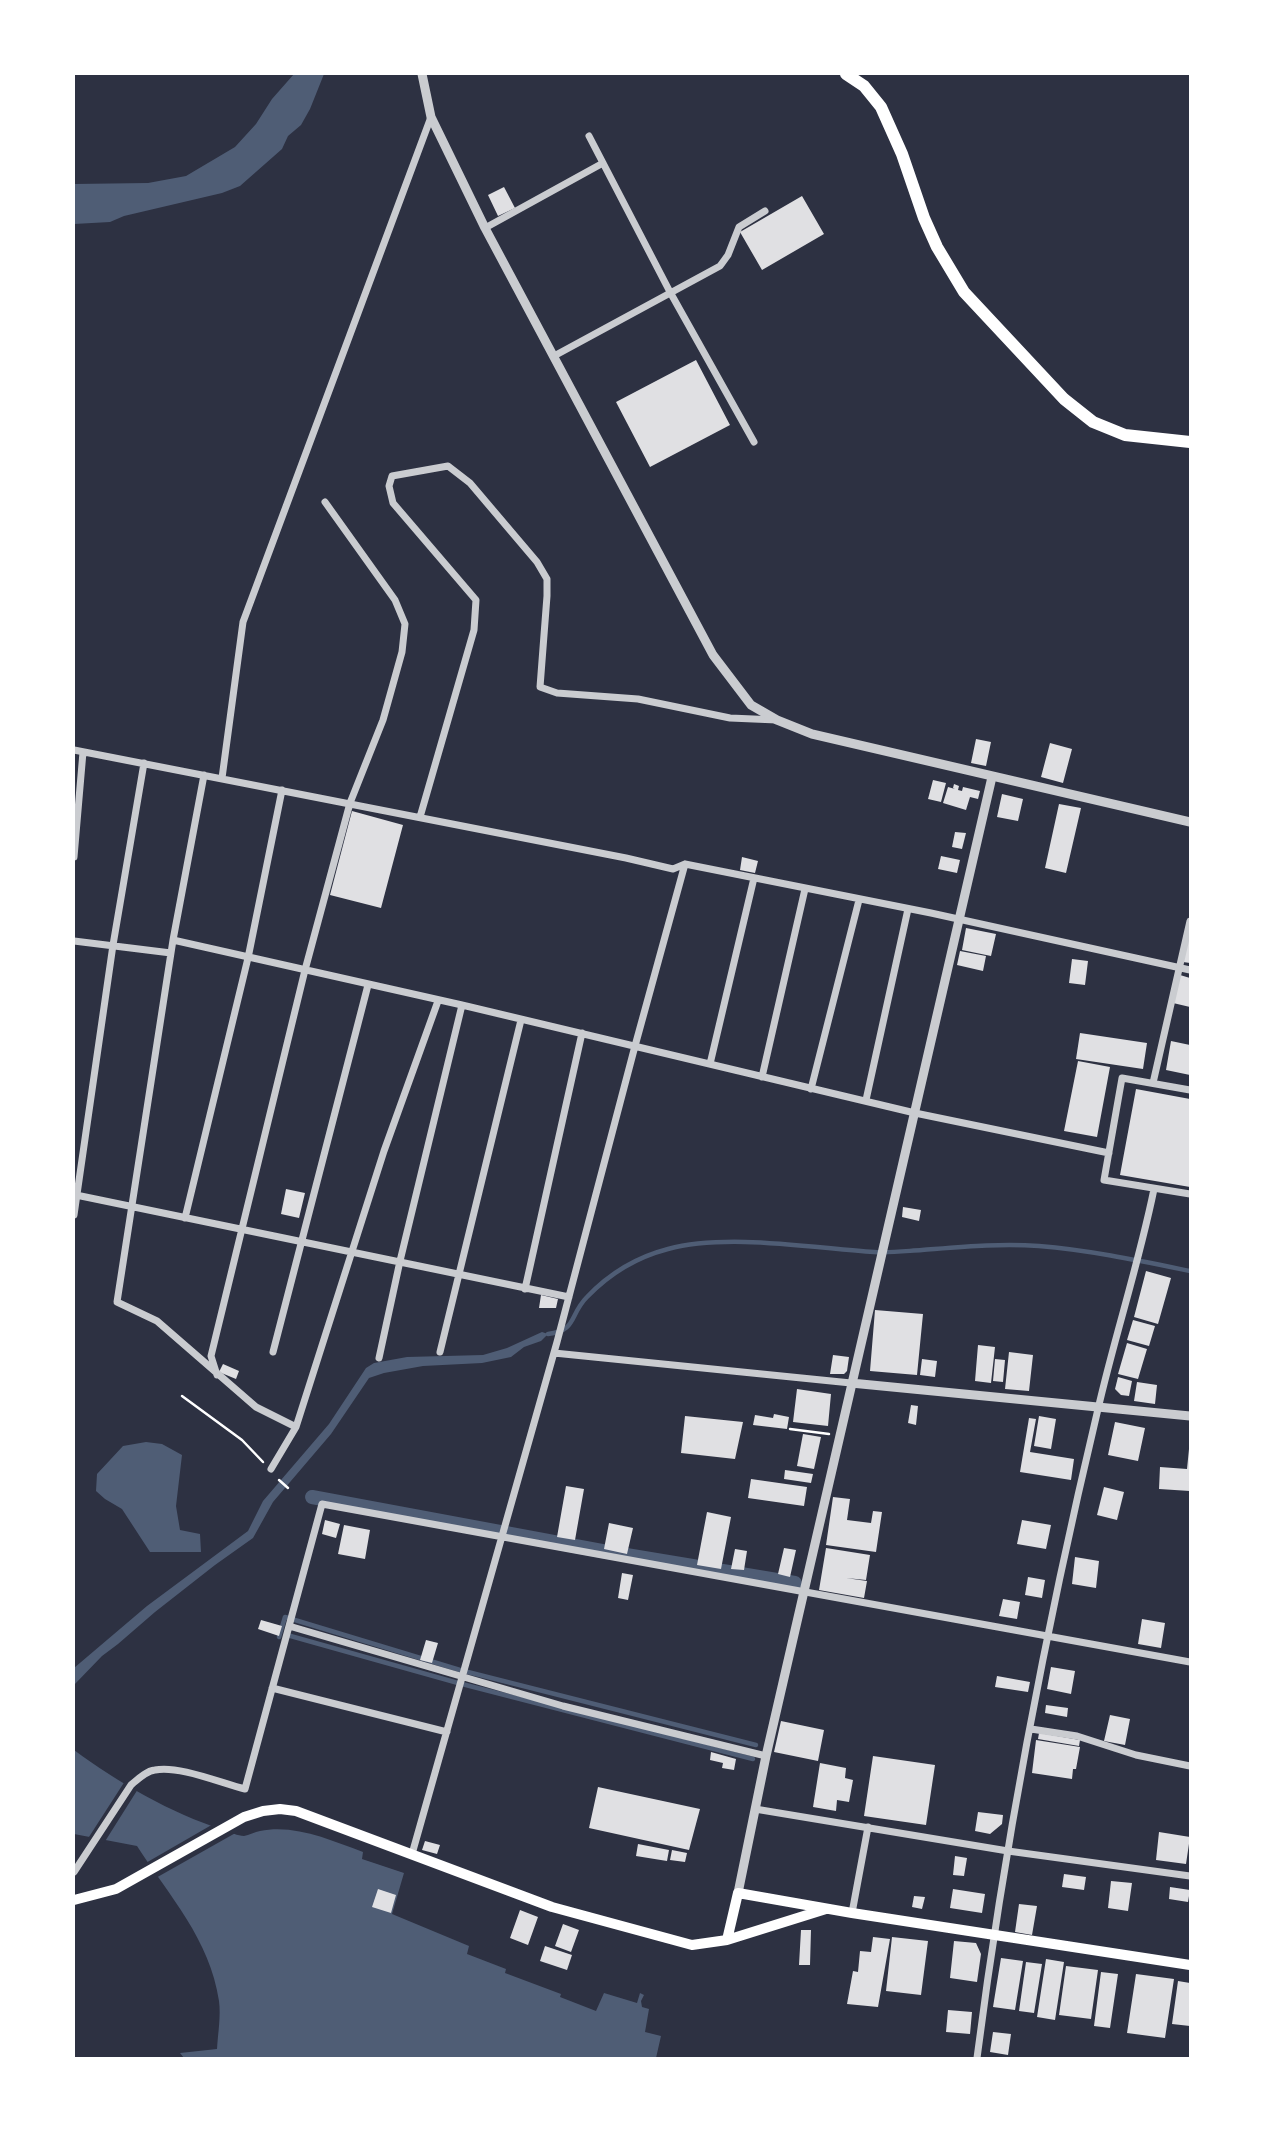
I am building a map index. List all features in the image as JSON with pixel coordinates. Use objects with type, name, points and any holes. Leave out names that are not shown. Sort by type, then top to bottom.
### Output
[{"type":"highway","points":[[846,74],[864,86],[881,107],[937,247],[964,292],[1064,399],[1093,422],[1125,435],[1191,442]]},
{"type":"main road","points":[[74,1900],[116,1889],[244,1817],[271,1810],[296,1811],[552,1907],[692,1945],[727,1940],[826,1909]]},
{"type":"main road","points":[[727,1940],[738,1893],[1191,1965]]},
{"type":"street","points":[[422,74],[431,117],[485,228],[713,655],[751,705],[777,720],[812,734],[1191,822]]},
{"type":"street","points":[[222,778],[243,622],[431,117]]},
{"type":"street","points":[[589,136],[670,292],[754,442]]},
{"type":"street","points":[[485,228],[603,163]]},
{"type":"street","points":[[554,356],[720,266],[728,255],[739,227],[765,211]]},
{"type":"street","points":[[420,817],[474,630],[476,600],[393,503],[390,486],[392,476],[400,473],[448,466],[470,483],[537,562],[547,579],[548,596],[540,687],[557,693],[638,699],[727,717],[777,720]]},
{"type":"street","points":[[217,1375],[211,1356],[305,970],[350,803],[383,720],[402,652],[405,624],[395,600],[325,502]]},
{"type":"street","points":[[74,750],[673,869],[685,864],[1191,970]]},
{"type":"street","points":[[74,857],[83,752]]},
{"type":"street","points":[[74,1214],[113,945],[144,763]]},
{"type":"street","points":[[204,775],[173,940],[117,1302],[157,1321],[256,1407],[296,1427]]},
{"type":"street","points":[[738,1893],[803,1592],[992,777]]},
{"type":"street","points":[[185,1218],[248,958],[282,790]]},
{"type":"street","points":[[412,1854],[561,1328],[685,864]]},
{"type":"street","points":[[710,1064],[754,878]]},
{"type":"street","points":[[762,1076],[805,888]]},
{"type":"street","points":[[811,1089],[859,900]]},
{"type":"street","points":[[866,1100],[908,909]]},
{"type":"street","points":[[1153,1083],[1178,967],[1191,921]]},
{"type":"street","points":[[173,940],[915,1113],[1108,1153]]},
{"type":"street","points":[[74,941],[171,953]]},
{"type":"street","points":[[273,1352],[368,985]]},
{"type":"street","points":[[271,1469],[296,1427],[384,1151],[438,1001]]},
{"type":"street","points":[[379,1358],[461,1005]]},
{"type":"street","points":[[440,1352],[521,1020]]},
{"type":"street","points":[[526,1289],[582,1034]]},
{"type":"street","points":[[1191,1090],[1122,1078],[1104,1180],[1191,1194]]},
{"type":"street","points":[[977,2059],[992,1935],[1048,1636],[1098,1407],[1137,1266],[1154,1189]]},
{"type":"street","points":[[76,1195],[569,1297]]},
{"type":"street","points":[[554,1353],[1191,1416]]},
{"type":"street","points":[[74,1872],[131,1785],[143,1775],[154,1770],[165,1770],[245,1789],[322,1504],[503,1534],[803,1592],[1191,1662]]},
{"type":"street","points":[[289,1626],[563,1706],[766,1756]]},
{"type":"street","points":[[272,1688],[447,1732]]},
{"type":"street","points":[[1031,1729],[1077,1736],[1136,1755],[1191,1766]]},
{"type":"street","points":[[755,1809],[1191,1876]]},
{"type":"street","points":[[852,1913],[868,1828]]},
{"type":"path","points":[[182,1396],[242,1440],[271,1469]]},
{"type":"path","points":[[790,1429],[839,1435]]},
{"type":"path","points":[[279,1480],[288,1488]]},
{"type":"water","points":[[294,74],[324,74],[301,125],[288,136],[282,149],[240,186],[110,222],[74,224],[74,184],[148,183],[186,176],[235,147]]},
{"type":"water","points":[[542,1332],[548,1334],[541,1341],[524,1347],[511,1357],[482,1363],[423,1366],[369,1378],[331,1434],[273,1502],[253,1538],[155,1612],[102,1656],[74,1685],[74,1668],[147,1606],[248,1531],[263,1501],[329,1424],[366,1368],[374,1363],[407,1357],[483,1355],[507,1348]]},
{"type":"water","points":[[146,1442],[162,1444],[182,1455],[176,1506],[180,1530],[200,1534],[201,1552],[150,1552],[122,1509],[96,1491],[97,1474],[123,1446]]},
{"type":"water","points":[[74,1750],[146,1796],[184,1815],[234,1834],[244,1836],[273,1829],[299,1831],[363,1852],[362,1859],[404,1873],[392,1914],[469,1946],[467,1954],[506,1969],[505,1973],[561,1994],[560,1997],[596,2011],[604,1993],[637,2003],[640,1993],[644,1995],[642,2007],[649,2009],[645,2032],[661,2036],[656,2058],[184,2058],[180,2053],[217,2049],[219,2001],[207,1958],[187,1919],[137,1846],[74,1834]]},
{"type":"pier","points":[[125,1781],[138,1789],[104,1843],[87,1840]]},
{"type":"pier","points":[[215,1823],[239,1831],[154,1879],[144,1864]]},
{"type":"building","points":[[504,187],[515,208],[498,216],[488,195]]},
{"type":"building","points":[[802,196],[824,234],[762,270],[740,232]]},
{"type":"building","points":[[696,360],[730,425],[650,467],[616,402]]},
{"type":"building","points":[[976,739],[991,742],[986,766],[971,763]]},
{"type":"building","points":[[1050,743],[1072,749],[1063,783],[1041,777]]},
{"type":"building","points":[[933,780],[946,783],[941,802],[928,799]]},
{"type":"building","points":[[954,784],[959,786],[958,790],[962,791],[963,787],[980,791],[978,799],[970,797],[966,810],[943,803],[948,787],[955,789]]},
{"type":"building","points":[[1002,794],[1023,799],[1018,821],[997,817]]},
{"type":"building","points":[[1059,804],[1081,808],[1066,873],[1045,868]]},
{"type":"building","points":[[352,811],[403,825],[381,908],[330,895]]},
{"type":"building","points":[[955,832],[966,833],[962,849],[952,847]]},
{"type":"building","points":[[941,856],[960,860],[957,873],[938,869]]},
{"type":"building","points":[[742,857],[758,861],[755,873],[740,870]]},
{"type":"building","points":[[966,928],[996,934],[991,956],[962,950]]},
{"type":"building","points":[[1188,938],[1190,939],[1190,963],[1183,962]]},
{"type":"building","points":[[960,951],[986,956],[983,971],[957,965]]},
{"type":"building","points":[[1072,959],[1088,961],[1085,985],[1069,983]]},
{"type":"building","points":[[1180,975],[1190,978],[1190,1007],[1173,1003]]},
{"type":"building","points":[[1080,1033],[1147,1043],[1143,1069],[1076,1059]]},
{"type":"building","points":[[1171,1041],[1190,1045],[1190,1075],[1166,1070]]},
{"type":"building","points":[[1078,1061],[1110,1067],[1097,1137],[1064,1131]]},
{"type":"building","points":[[1136,1089],[1190,1099],[1190,1187],[1120,1175]]},
{"type":"building","points":[[286,1189],[305,1193],[299,1218],[281,1214]]},
{"type":"building","points":[[903,1207],[921,1210],[919,1221],[902,1217]]},
{"type":"building","points":[[1146,1271],[1171,1278],[1158,1324],[1134,1317]]},
{"type":"building","points":[[541,1295],[558,1299],[556,1308],[539,1308]]},
{"type":"building","points":[[875,1310],[923,1314],[917,1375],[870,1371]]},
{"type":"building","points":[[1133,1320],[1155,1326],[1149,1346],[1127,1340]]},
{"type":"building","points":[[1127,1343],[1147,1349],[1138,1379],[1118,1374]]},
{"type":"building","points":[[978,1345],[995,1347],[991,1383],[975,1381]]},
{"type":"building","points":[[1009,1352],[1033,1355],[1029,1391],[1005,1389]]},
{"type":"building","points":[[833,1355],[849,1357],[844,1374],[830,1374]]},
{"type":"building","points":[[922,1359],[937,1361],[935,1377],[920,1375]]},
{"type":"building","points":[[995,1359],[1005,1360],[1003,1382],[993,1381]]},
{"type":"building","points":[[223,1364],[239,1371],[236,1379],[219,1372]]},
{"type":"building","points":[[1118,1377],[1132,1381],[1129,1396],[1121,1395],[1115,1389]]},
{"type":"building","points":[[1137,1382],[1157,1385],[1155,1404],[1134,1401]]},
{"type":"building","points":[[797,1389],[831,1394],[828,1426],[793,1422]]},
{"type":"building","points":[[911,1405],[918,1406],[916,1425],[908,1423]]},
{"type":"building","points":[[774,1414],[789,1417],[787,1429],[753,1425],[755,1415],[773,1418]]},
{"type":"building","points":[[685,1416],[743,1422],[735,1459],[681,1453]]},
{"type":"building","points":[[1039,1416],[1056,1419],[1051,1449],[1034,1446]]},
{"type":"building","points":[[1029,1418],[1036,1419],[1030,1452],[1074,1459],[1071,1480],[1020,1472]]},
{"type":"building","points":[[1115,1422],[1145,1428],[1138,1461],[1108,1455]]},
{"type":"building","points":[[803,1434],[821,1437],[814,1469],[797,1466]]},
{"type":"building","points":[[1189,1449],[1190,1491],[1159,1489],[1160,1467],[1187,1469]]},
{"type":"building","points":[[785,1470],[813,1474],[811,1483],[784,1479]]},
{"type":"building","points":[[751,1479],[807,1487],[804,1506],[748,1498]]},
{"type":"building","points":[[566,1486],[584,1489],[575,1540],[557,1537]]},
{"type":"building","points":[[1104,1487],[1124,1492],[1117,1520],[1097,1515]]},
{"type":"building","points":[[833,1497],[850,1499],[847,1520],[871,1523],[873,1511],[882,1512],[876,1552],[826,1545]]},
{"type":"building","points":[[707,1512],[731,1517],[721,1569],[697,1565]]},
{"type":"building","points":[[325,1520],[340,1524],[336,1538],[322,1534]]},
{"type":"building","points":[[1022,1520],[1051,1525],[1046,1549],[1017,1544]]},
{"type":"building","points":[[609,1523],[633,1528],[627,1554],[604,1549]]},
{"type":"building","points":[[344,1525],[370,1530],[365,1559],[338,1554]]},
{"type":"building","points":[[784,1548],[796,1550],[790,1577],[778,1574]]},
{"type":"building","points":[[826,1548],[870,1555],[866,1580],[846,1578],[867,1581],[864,1598],[819,1590]]},
{"type":"building","points":[[735,1549],[747,1551],[744,1570],[731,1569]]},
{"type":"building","points":[[1075,1557],[1099,1561],[1096,1588],[1072,1584]]},
{"type":"building","points":[[622,1573],[633,1575],[628,1600],[618,1598]]},
{"type":"building","points":[[1028,1577],[1045,1580],[1042,1598],[1025,1595]]},
{"type":"building","points":[[1003,1599],[1020,1602],[1017,1619],[999,1616]]},
{"type":"building","points":[[1142,1619],[1165,1623],[1161,1648],[1138,1644]]},
{"type":"building","points":[[261,1620],[282,1626],[279,1636],[258,1629]]},
{"type":"building","points":[[426,1640],[438,1643],[432,1663],[420,1660]]},
{"type":"building","points":[[1051,1667],[1075,1671],[1071,1694],[1047,1689]]},
{"type":"building","points":[[997,1676],[1030,1682],[1028,1692],[995,1687]]},
{"type":"building","points":[[1046,1705],[1068,1708],[1067,1717],[1045,1713]]},
{"type":"building","points":[[1110,1715],[1130,1719],[1125,1745],[1104,1741]]},
{"type":"building","points":[[781,1721],[824,1730],[818,1761],[774,1752]]},
{"type":"building","points":[[1039,1733],[1080,1740],[1079,1746],[1038,1739]]},
{"type":"building","points":[[1036,1740],[1080,1747],[1072,1779],[1032,1773]]},
{"type":"building","points":[[711,1752],[736,1759],[734,1770],[722,1768],[723,1763],[710,1760]]},
{"type":"building","points":[[873,1756],[935,1765],[926,1825],[864,1816]]},
{"type":"building","points":[[820,1763],[846,1768],[845,1778],[853,1780],[849,1802],[837,1800],[836,1811],[813,1807]]},
{"type":"building","points":[[598,1787],[700,1809],[689,1850],[589,1828]]},
{"type":"building","points":[[978,1812],[1003,1815],[1002,1824],[990,1834],[975,1831]]},
{"type":"building","points":[[1159,1832],[1190,1837],[1186,1864],[1156,1860]]},
{"type":"building","points":[[425,1841],[440,1845],[437,1854],[422,1850]]},
{"type":"building","points":[[638,1844],[669,1850],[667,1861],[636,1856]]},
{"type":"building","points":[[672,1850],[687,1853],[685,1862],[670,1860]]},
{"type":"building","points":[[955,1856],[967,1858],[964,1876],[953,1875]]},
{"type":"building","points":[[1064,1874],[1086,1877],[1084,1890],[1062,1887]]},
{"type":"building","points":[[1111,1881],[1132,1883],[1128,1911],[1108,1908]]},
{"type":"building","points":[[1170,1887],[1190,1890],[1188,1902],[1169,1899]]},
{"type":"building","points":[[378,1889],[396,1895],[391,1913],[372,1907]]},
{"type":"building","points":[[953,1889],[985,1894],[982,1913],[950,1908]]},
{"type":"building","points":[[914,1896],[925,1897],[922,1909],[912,1907]]},
{"type":"building","points":[[1019,1904],[1037,1906],[1032,1935],[1015,1932]]},
{"type":"building","points":[[520,1910],[538,1917],[528,1945],[510,1938]]},
{"type":"building","points":[[563,1924],[579,1930],[571,1952],[555,1946]]},
{"type":"building","points":[[801,1930],[811,1930],[810,1965],[799,1965]]},
{"type":"building","points":[[873,1937],[890,1939],[878,2007],[847,2004],[853,1971],[858,1972],[860,1951],[871,1952]]},
{"type":"building","points":[[892,1937],[928,1941],[921,1995],[886,1991]]},
{"type":"building","points":[[954,1941],[976,1943],[981,1954],[977,1982],[950,1978]]},
{"type":"building","points":[[545,1946],[572,1955],[567,1970],[540,1961]]},
{"type":"building","points":[[1001,1958],[1023,1961],[1015,2010],[993,2007]]},
{"type":"building","points":[[1046,1959],[1064,1962],[1055,2020],[1037,2017]]},
{"type":"building","points":[[1026,1962],[1042,1964],[1034,2013],[1019,2011]]},
{"type":"building","points":[[1066,1966],[1098,1970],[1091,2019],[1059,2015]]},
{"type":"building","points":[[1101,1972],[1118,1974],[1110,2028],[1094,2026]]},
{"type":"building","points":[[1136,1974],[1174,1979],[1165,2038],[1127,2033]]},
{"type":"building","points":[[1178,1981],[1190,1983],[1190,2026],[1172,2024]]},
{"type":"building","points":[[948,2010],[972,2012],[970,2034],[946,2032]]},
{"type":"building","points":[[993,2032],[1011,2034],[1008,2055],[990,2052]]},
{"type":"waterway","points":[[548,1334],[568,1326],[587,1297],[624,1267],[657,1252],[691,1244],[770,1243],[880,1252],[1024,1245],[1096,1253],[1190,1271]]},
{"type":"waterway","points":[[312,1497],[602,1551],[795,1583]]},
{"type":"waterway","points":[[279,1637],[285,1617],[460,1670],[756,1745]]},
{"type":"waterway","points":[[287,1635],[458,1683],[753,1759]]}]
